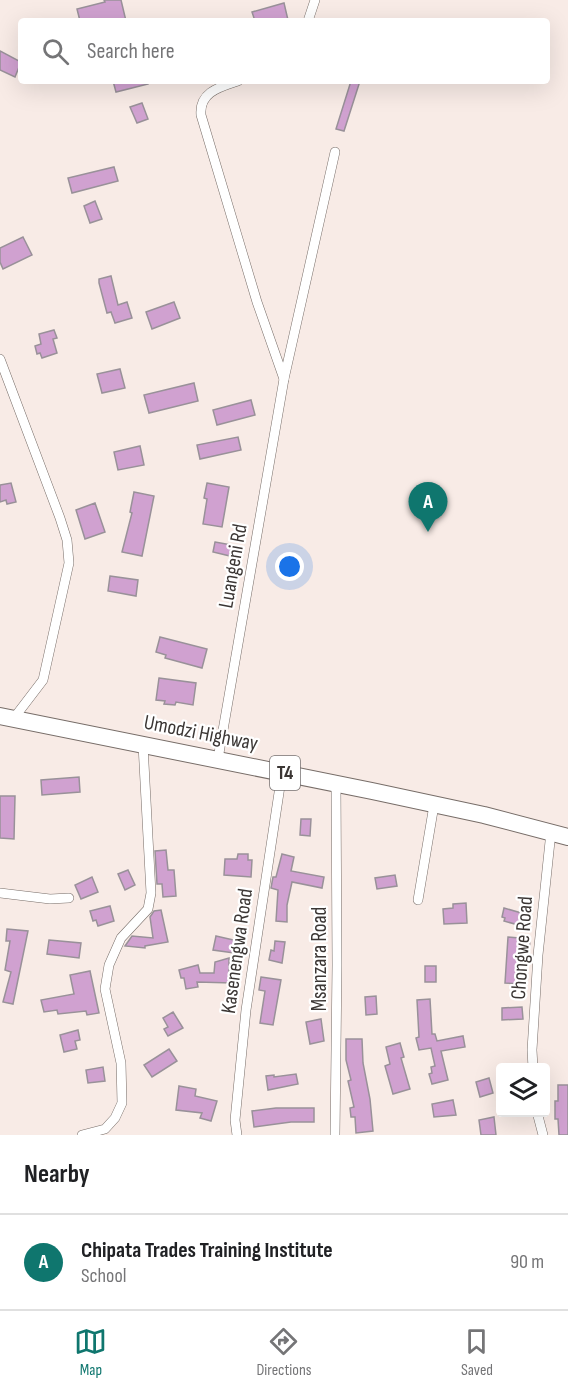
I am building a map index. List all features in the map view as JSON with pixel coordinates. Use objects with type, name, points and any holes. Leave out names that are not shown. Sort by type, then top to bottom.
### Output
[{"type":"highway","name":"Umodzi Highway","points":[[7,717],[336,783],[568,837]]},
{"type":"street","points":[[309,18],[315,0]]},
{"type":"street","name":"Luangeni Rd","points":[[228,84],[206,95],[201,103],[201,115],[257,302],[285,379]]},
{"type":"street","name":"Luangeni Rd","points":[[218,759],[285,379],[335,152]]},
{"type":"street","points":[[0,359],[60,518],[67,540],[69,564],[43,680],[7,717]]},
{"type":"street","points":[[82,1135],[105,1129],[116,1118],[122,1104],[121,1063],[105,989],[109,965],[121,938],[148,909],[151,892],[143,745]]},
{"type":"street","name":"Kasenengwa Road","points":[[237,1135],[235,1120],[246,1010],[282,773]]},
{"type":"street","name":"Msanzara Road","points":[[335,1135],[336,783]]},
{"type":"street","points":[[418,900],[434,805]]},
{"type":"street","name":"Chongwe Road","points":[[533,1063],[538,955],[551,832]]},
{"type":"street","points":[[0,893],[50,899],[69,898]]},
{"type":"street","points":[[538,1117],[543,1135]]},
{"type":"building","points":[[104,0],[121,0],[125,18],[79,18],[77,9],[105,2]]},
{"type":"building","points":[[284,3],[288,18],[254,18],[252,12]]},
{"type":"building","points":[[0,51],[18,60],[15,77],[0,70]]},
{"type":"building","points":[[114,84],[148,84],[116,92]]},
{"type":"building","points":[[350,84],[359,84],[344,131],[336,129]]},
{"type":"building","points":[[142,103],[148,119],[137,123],[130,107]]},
{"type":"building","points":[[114,167],[118,181],[72,193],[68,178]]},
{"type":"building","points":[[95,201],[102,219],[90,223],[84,206]]},
{"type":"building","points":[[23,237],[32,255],[3,269],[0,262],[0,248]]},
{"type":"building","points":[[111,276],[118,305],[127,302],[132,318],[115,323],[111,312],[107,313],[99,283],[99,279]]},
{"type":"building","points":[[174,302],[180,318],[152,329],[146,312]]},
{"type":"building","points":[[54,330],[57,338],[53,339],[57,353],[42,358],[40,353],[37,354],[35,346],[41,344],[39,334]]},
{"type":"building","points":[[120,369],[125,388],[102,393],[97,374]]},
{"type":"building","points":[[194,383],[198,401],[149,413],[144,395]]},
{"type":"building","points":[[251,400],[255,415],[217,425],[213,410]]},
{"type":"building","points":[[238,437],[241,450],[200,459],[197,445]]},
{"type":"building","points":[[140,446],[144,465],[118,470],[114,452]]},
{"type":"building","points":[[11,483],[16,502],[7,504],[6,500],[0,502],[0,485]]},
{"type":"building","points":[[207,483],[229,487],[222,527],[203,524]]},
{"type":"building","points":[[134,492],[154,496],[142,556],[122,552],[132,513],[130,512]]},
{"type":"building","points":[[95,503],[105,532],[85,539],[76,510]]},
{"type":"building","points":[[215,542],[232,545],[230,556],[213,552]]},
{"type":"building","points":[[110,576],[138,580],[136,596],[108,591]]},
{"type":"building","points":[[160,637],[207,649],[202,668],[165,658],[166,655],[156,652]]},
{"type":"building","points":[[159,678],[196,683],[193,705],[176,702],[175,705],[164,704],[165,701],[156,700]]},
{"type":"building","points":[[79,777],[80,792],[42,795],[41,780]]},
{"type":"building","points":[[0,796],[15,796],[14,839],[0,838]]},
{"type":"building","points":[[301,819],[311,819],[310,836],[300,835]]},
{"type":"building","points":[[166,850],[168,870],[174,870],[176,896],[163,897],[162,884],[157,884],[155,851]]},
{"type":"building","points":[[238,854],[248,854],[248,860],[252,860],[251,877],[224,875],[225,859],[237,859]]},
{"type":"building","points":[[282,854],[294,857],[291,871],[324,877],[322,888],[292,882],[287,905],[287,922],[276,921],[278,890],[271,888]]},
{"type":"building","points":[[128,870],[135,885],[125,890],[118,874]]},
{"type":"building","points":[[395,875],[397,886],[377,889],[375,878]]},
{"type":"building","points":[[92,877],[98,892],[81,899],[75,885]]},
{"type":"building","points":[[466,903],[467,923],[444,924],[443,909],[453,908],[453,904]]},
{"type":"building","points":[[110,906],[114,921],[98,926],[96,920],[93,921],[90,911]]},
{"type":"building","points":[[504,908],[525,914],[522,926],[504,921],[505,918],[502,917]]},
{"type":"building","points":[[161,910],[168,942],[145,946],[145,948],[125,946],[132,936],[153,938],[150,917],[154,911]]},
{"type":"building","points":[[7,929],[28,931],[13,1004],[3,1002],[11,972],[5,970],[10,941],[6,941]]},
{"type":"building","points":[[216,936],[238,941],[234,953],[213,950]]},
{"type":"building","points":[[508,937],[530,939],[529,953],[522,953],[521,984],[505,983]]},
{"type":"building","points":[[49,940],[81,943],[79,958],[47,954]]},
{"type":"building","points":[[275,941],[285,942],[282,963],[269,960],[271,950],[274,951]]},
{"type":"building","points":[[229,958],[232,983],[197,982],[198,987],[186,989],[184,978],[181,978],[179,970],[198,965],[200,973],[214,973],[215,962]]},
{"type":"building","points":[[425,966],[436,966],[436,982],[425,982]]},
{"type":"building","points":[[90,971],[99,1013],[87,1015],[86,1011],[58,1014],[57,1010],[44,1012],[41,1000],[74,994],[70,975]]},
{"type":"building","points":[[261,977],[281,980],[273,1025],[260,1023],[265,991],[259,990]]},
{"type":"building","points":[[376,996],[377,1014],[366,1015],[365,997]]},
{"type":"building","points":[[430,999],[432,1034],[435,1034],[437,1041],[463,1036],[465,1047],[441,1051],[448,1080],[432,1084],[429,1074],[432,1073],[431,1067],[435,1066],[431,1048],[419,1050],[416,1038],[419,1037],[417,1000]]},
{"type":"building","points":[[522,1007],[523,1019],[502,1020],[502,1008]]},
{"type":"building","points":[[173,1012],[183,1028],[168,1036],[164,1029],[168,1027],[163,1018]]},
{"type":"building","points":[[321,1019],[324,1041],[310,1044],[306,1022]]},
{"type":"building","points":[[78,1030],[80,1040],[75,1041],[77,1049],[64,1052],[60,1035]]},
{"type":"building","points":[[346,1039],[362,1039],[363,1063],[373,1131],[356,1133],[355,1117],[351,1117],[350,1108],[354,1107],[348,1081],[351,1080],[346,1060]]},
{"type":"building","points":[[400,1043],[404,1057],[401,1058],[410,1089],[393,1094],[385,1066],[390,1064],[386,1047]]},
{"type":"building","points":[[169,1049],[177,1061],[152,1077],[144,1065]]},
{"type":"building","points":[[103,1067],[105,1081],[88,1083],[86,1070]]},
{"type":"building","points":[[296,1074],[298,1084],[268,1090],[266,1076]]},
{"type":"building","points":[[489,1078],[493,1093],[480,1097],[476,1082]]},
{"type":"building","points":[[558,1085],[568,1085],[568,1135],[559,1135],[558,1119],[555,1119]]},
{"type":"building","points":[[179,1086],[196,1089],[195,1096],[217,1101],[211,1121],[200,1118],[202,1113],[176,1110]]},
{"type":"building","points":[[453,1100],[456,1115],[434,1117],[432,1104]]},
{"type":"building","points":[[276,1108],[314,1108],[314,1122],[291,1122],[254,1127],[252,1111]]},
{"type":"building","points":[[494,1117],[496,1135],[481,1135],[479,1120]]},
{"type":"place","name":"Chipata Trades Training Institute","points":[[428,532]]}]
